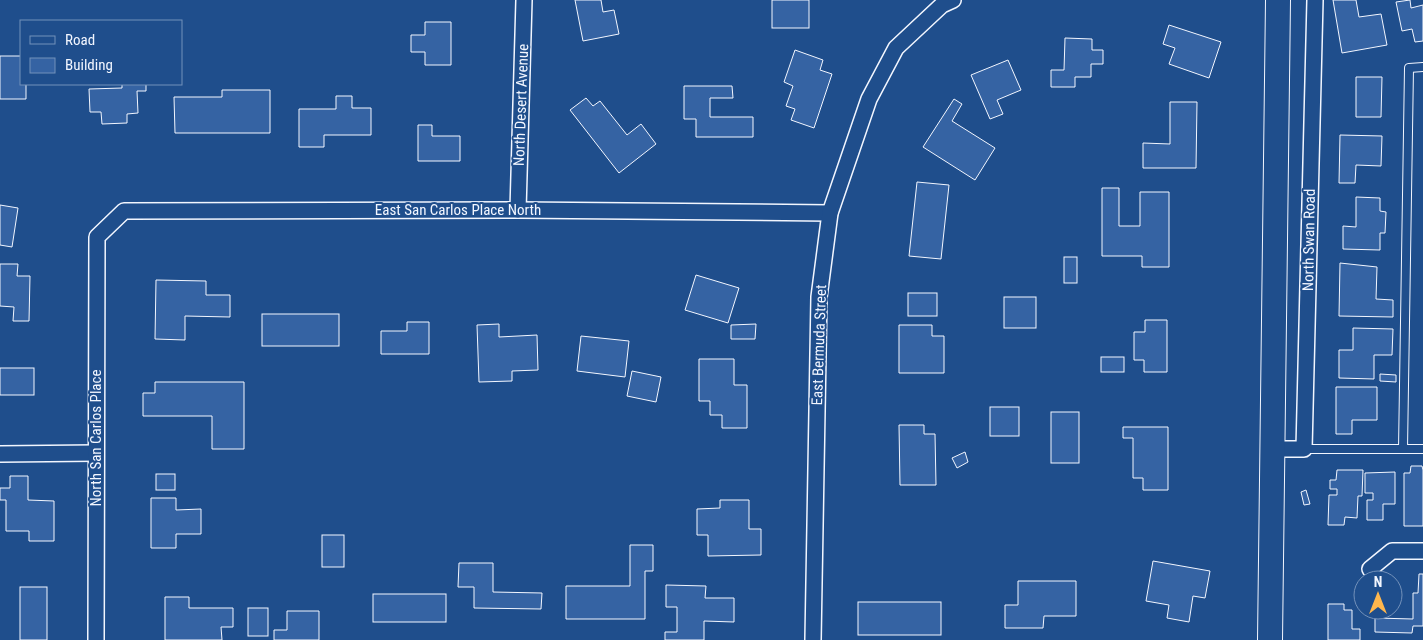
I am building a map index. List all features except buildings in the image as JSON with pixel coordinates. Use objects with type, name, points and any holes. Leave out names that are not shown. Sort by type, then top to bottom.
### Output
[{"type":"main road","points":[[1270,640],[1278,0]]},
{"type":"street","name":"North Desert Avenue","points":[[518,210],[524,0]]},
{"type":"street","name":"East Bermuda Street","points":[[813,640],[819,298],[830,213],[868,99],[896,48],[942,5],[952,0]]},
{"type":"street","name":"North Swan Road","points":[[1304,449],[1315,0]]},
{"type":"street","name":"East San Carlos Place North","points":[[97,237],[124,211],[518,210],[830,213]]},
{"type":"street","name":"North San Carlos Place","points":[[96,640],[97,237]]},
{"type":"street","points":[[1272,449],[1304,449]]},
{"type":"street","points":[[0,454],[96,453]]},
{"type":"street","points":[[1370,569],[1392,551],[1423,551]]},
{"type":"lane","points":[[1403,449],[1409,68],[1423,67]]},
{"type":"lane","points":[[1304,449],[1423,449]]}]
